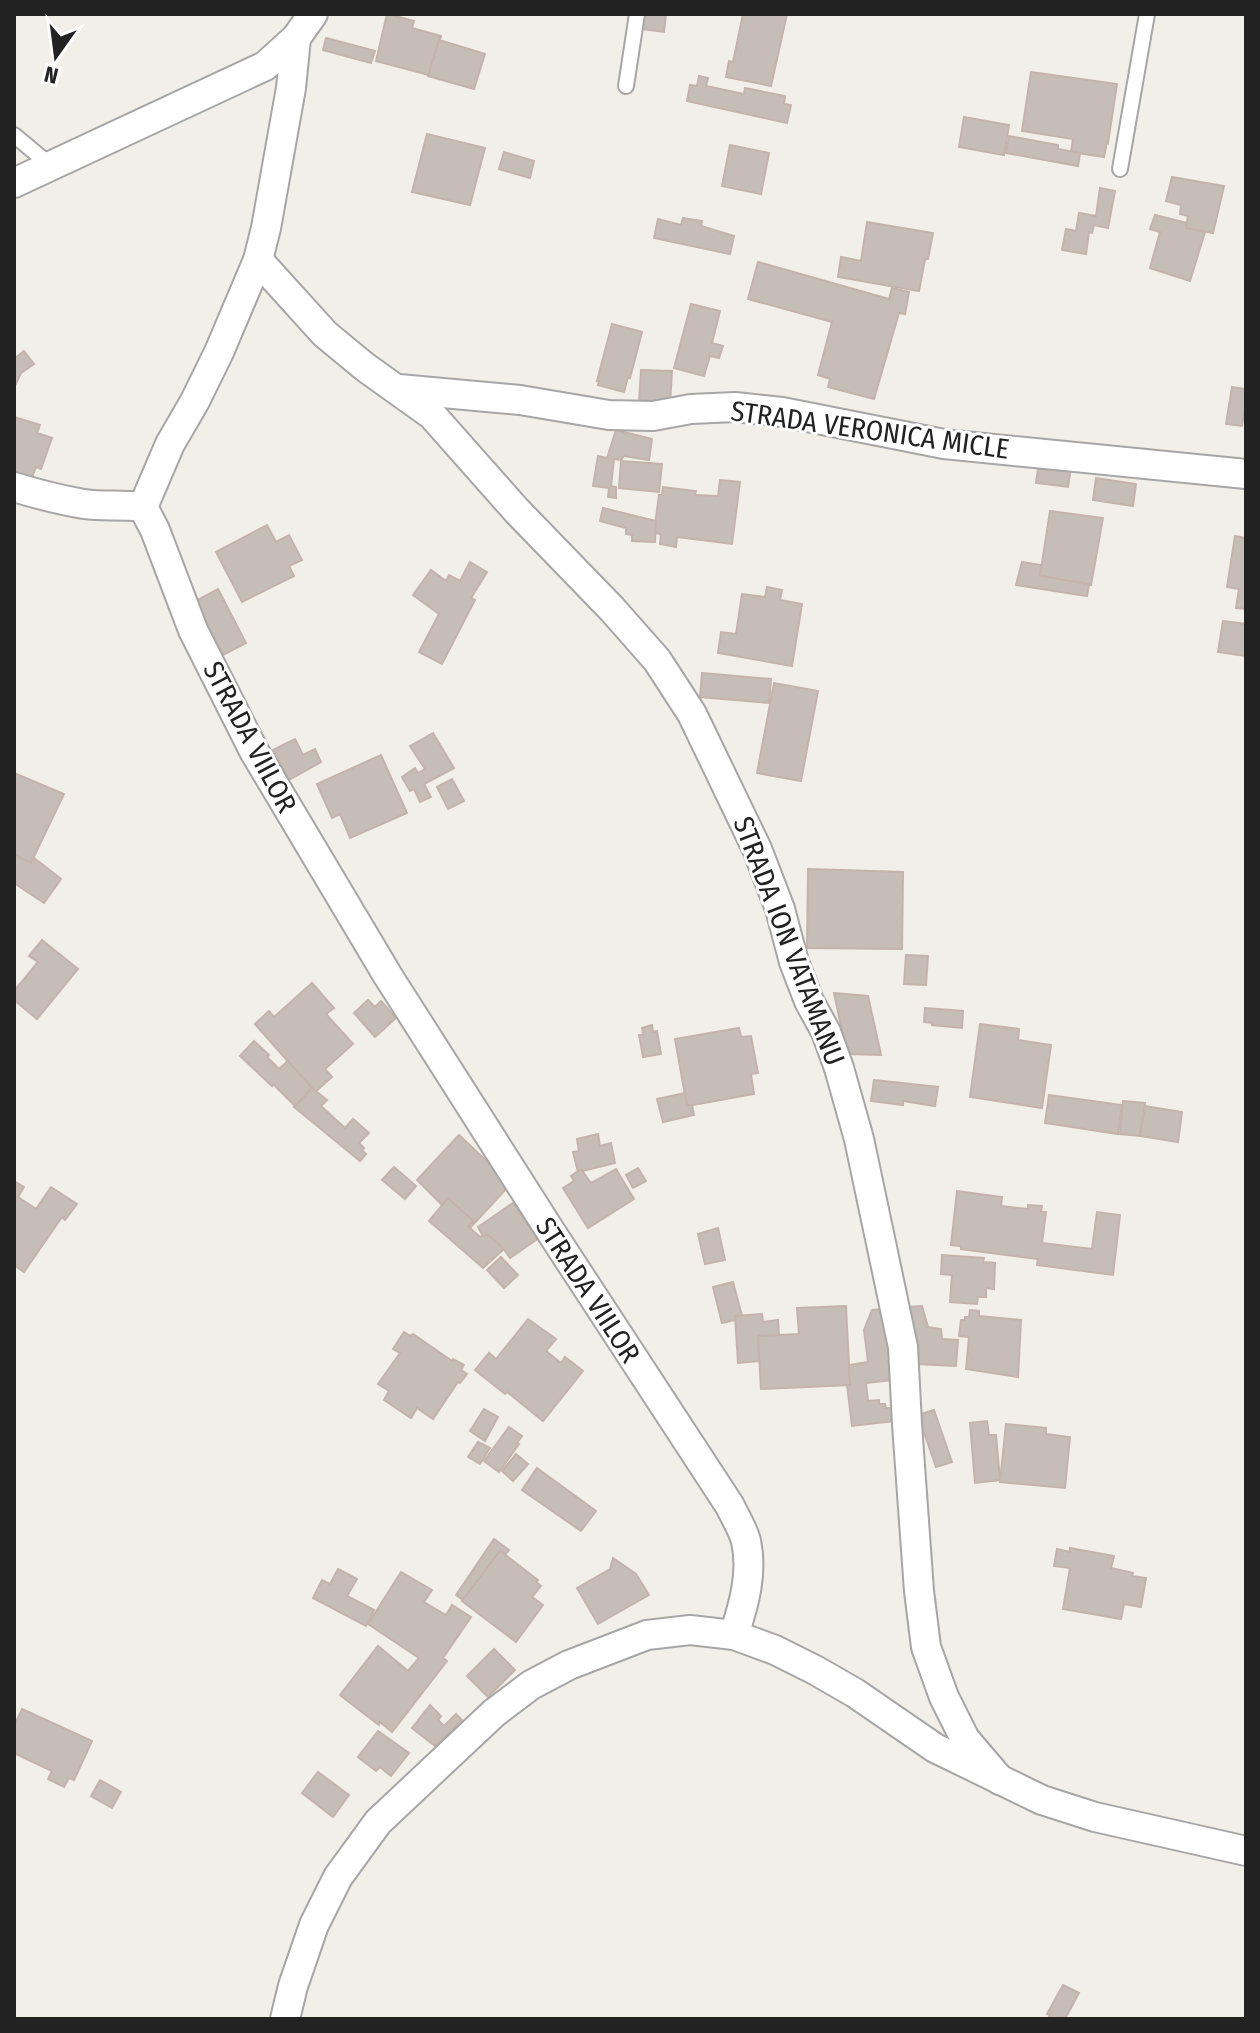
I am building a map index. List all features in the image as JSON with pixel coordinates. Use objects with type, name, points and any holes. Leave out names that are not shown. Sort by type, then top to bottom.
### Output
[{"type":"street","points":[[14,183],[256,70],[296,38],[313,14]]},
{"type":"street","points":[[14,487],[88,504],[143,507],[170,444],[219,352],[258,260],[291,88],[296,38]]},
{"type":"street","name":"STRADA ION VATAMANU","points":[[258,260],[325,334],[432,415],[657,660],[692,714],[757,849],[780,909],[799,975],[839,1068],[859,1139],[903,1347],[919,1591],[926,1647],[944,1697],[965,1739],[1000,1780]]},
{"type":"street","name":"STRADA VERONICA MICLE","points":[[398,389],[520,400],[609,415],[653,416],[691,409],[735,407],[782,412],[944,444],[1246,474]]},
{"type":"street","name":"STRADA VIILOR","points":[[143,507],[155,530],[193,630],[254,751],[388,976],[730,1506],[746,1539],[749,1573],[745,1604],[734,1635]]},
{"type":"street","points":[[285,2019],[314,1925],[338,1877],[378,1822],[494,1713],[531,1685],[569,1665],[647,1635],[690,1630],[734,1635],[775,1650],[815,1670],[855,1693],[935,1748],[1042,1800],[1095,1817],[1246,1851]]},
{"type":"lane","points":[[626,86],[637,14]]},
{"type":"lane","points":[[1120,169],[1147,14]]},
{"type":"lane","points":[[14,135],[50,165]]},
{"type":"building","points":[[387,14],[414,21],[412,28],[441,36],[429,75],[376,61]]},
{"type":"building","points":[[643,14],[666,14],[664,32],[641,29]]},
{"type":"building","points":[[743,14],[787,14],[771,86],[726,77],[729,61],[733,62]]},
{"type":"building","points":[[326,38],[375,51],[371,63],[323,50]]},
{"type":"building","points":[[439,40],[485,54],[474,89],[428,76]]},
{"type":"building","points":[[1031,72],[1117,84],[1104,157],[1071,152],[1073,139],[1022,131]]},
{"type":"building","points":[[699,76],[708,78],[706,86],[744,94],[745,88],[785,96],[784,104],[791,105],[787,123],[687,101],[690,85],[697,86]]},
{"type":"building","points":[[964,117],[1009,125],[1004,155],[959,147]]},
{"type":"building","points":[[427,134],[485,148],[470,205],[412,192]]},
{"type":"building","points":[[1009,136],[1058,145],[1058,149],[1080,153],[1078,166],[1006,153]]},
{"type":"building","points":[[730,145],[769,153],[761,194],[722,186]]},
{"type":"building","points":[[504,152],[534,161],[530,178],[499,169]]},
{"type":"building","points":[[1172,177],[1224,186],[1213,233],[1186,228],[1188,216],[1180,214],[1181,205],[1166,201]]},
{"type":"building","points":[[1100,188],[1115,191],[1108,228],[1094,225],[1092,233],[1089,232],[1086,254],[1062,250],[1066,229],[1076,231],[1079,213],[1096,216]]},
{"type":"building","points":[[1155,215],[1187,223],[1186,228],[1205,232],[1190,281],[1150,268],[1160,232],[1150,229]]},
{"type":"building","points":[[683,218],[702,221],[701,226],[734,236],[730,254],[654,238],[658,219],[681,225]]},
{"type":"building","points":[[867,222],[933,233],[919,291],[838,277],[841,257],[861,261]]},
{"type":"building","points":[[758,262],[889,299],[892,288],[909,292],[905,314],[899,313],[874,399],[828,387],[830,379],[818,375],[832,322],[748,299]]},
{"type":"building","points":[[691,304],[720,311],[712,343],[723,346],[719,358],[710,356],[704,376],[674,368]]},
{"type":"building","points":[[612,324],[642,332],[624,392],[598,385],[597,381]]},
{"type":"building","points":[[24,351],[34,364],[21,373],[14,388],[14,359]]},
{"type":"building","points":[[641,370],[672,371],[670,405],[639,403]]},
{"type":"building","points":[[1232,387],[1246,389],[1242,426],[1226,424]]},
{"type":"building","points":[[14,417],[40,425],[37,433],[52,438],[41,469],[36,467],[30,483],[14,478]]},
{"type":"building","points":[[616,430],[652,439],[649,460],[624,456],[621,460],[614,459],[611,486],[616,487],[616,498],[608,497],[609,488],[593,486],[598,456],[607,458]]},
{"type":"building","points":[[621,461],[662,464],[659,492],[619,488]]},
{"type":"building","points":[[1039,462],[1071,467],[1068,487],[1036,483]]},
{"type":"building","points":[[1096,478],[1136,484],[1133,506],[1093,500]]},
{"type":"building","points":[[720,480],[740,482],[732,544],[677,537],[676,547],[660,544],[661,534],[654,533],[663,487],[696,491],[695,495],[718,496]]},
{"type":"building","points":[[603,508],[656,521],[655,542],[632,541],[632,535],[626,534],[626,528],[600,521]]},
{"type":"building","points":[[1050,511],[1103,518],[1091,585],[1040,576]]},
{"type":"building","points":[[267,525],[276,542],[289,535],[302,560],[289,566],[294,576],[242,602],[216,552]]},
{"type":"building","points":[[1235,536],[1246,538],[1246,609],[1236,608],[1239,589],[1227,587]]},
{"type":"building","points":[[470,562],[487,572],[471,598],[475,600],[442,664],[419,652],[439,614],[413,595],[431,570],[446,581],[449,575],[460,581]]},
{"type":"building","points":[[1022,562],[1041,565],[1040,576],[1089,584],[1087,596],[1016,585]]},
{"type":"building","points":[[767,587],[782,590],[780,600],[802,604],[792,666],[718,653],[721,632],[736,634],[742,594],[765,597]]},
{"type":"building","points":[[218,589],[246,643],[223,655],[194,602]]},
{"type":"building","points":[[1223,621],[1246,624],[1246,656],[1218,652]]},
{"type":"building","points":[[702,673],[771,679],[769,703],[700,697]]},
{"type":"building","points":[[774,683],[818,691],[801,781],[757,773]]},
{"type":"building","points":[[433,733],[454,768],[424,784],[431,797],[420,802],[414,789],[410,791],[402,777],[415,768],[418,773],[425,769],[410,746]]},
{"type":"building","points":[[295,739],[303,755],[315,749],[321,762],[289,780],[273,750]]},
{"type":"building","points":[[381,755],[407,813],[350,838],[340,814],[332,818],[317,784]]},
{"type":"building","points":[[14,773],[64,794],[31,863],[14,855]]},
{"type":"building","points":[[452,779],[464,801],[448,809],[437,787]]},
{"type":"building","points":[[14,855],[31,863],[34,858],[61,879],[44,903],[14,883]]},
{"type":"building","points":[[808,869],[903,872],[902,949],[807,948]]},
{"type":"building","points":[[42,940],[78,969],[37,1019],[14,1000],[14,991],[38,962],[29,956]]},
{"type":"building","points":[[906,955],[928,956],[926,985],[904,984]]},
{"type":"building","points":[[312,983],[334,1008],[326,1014],[353,1044],[325,1069],[332,1077],[315,1092],[255,1024],[269,1011],[274,1017]]},
{"type":"building","points":[[834,993],[868,996],[881,1055],[847,1054]]},
{"type":"building","points":[[368,1000],[375,1007],[381,1001],[396,1018],[375,1037],[354,1013]]},
{"type":"building","points":[[925,1008],[963,1011],[962,1028],[924,1022]]},
{"type":"building","points":[[980,1024],[1019,1029],[1018,1040],[1051,1045],[1042,1108],[970,1097]]},
{"type":"building","points":[[652,1025],[653,1032],[657,1031],[661,1054],[643,1057],[639,1035],[643,1035],[642,1028]]},
{"type":"building","points":[[739,1028],[741,1037],[751,1036],[758,1073],[751,1074],[754,1094],[687,1106],[675,1039]]},
{"type":"building","points":[[254,1041],[279,1069],[288,1061],[312,1088],[295,1106],[240,1056]]},
{"type":"building","points":[[874,1080],[938,1087],[935,1106],[903,1101],[903,1105],[871,1101]]},
{"type":"building","points":[[312,1088],[327,1100],[321,1106],[345,1128],[353,1119],[369,1133],[359,1143],[366,1154],[360,1161],[294,1107]]},
{"type":"building","points":[[685,1093],[687,1106],[692,1105],[694,1115],[663,1122],[657,1099]]},
{"type":"building","points":[[1049,1095],[1122,1105],[1118,1134],[1045,1123]]},
{"type":"building","points":[[1123,1101],[1145,1103],[1140,1136],[1120,1134]]},
{"type":"building","points":[[1145,1106],[1182,1112],[1178,1142],[1140,1136]]},
{"type":"building","points":[[598,1134],[600,1146],[611,1143],[615,1163],[578,1172],[573,1152],[579,1151],[577,1139]]},
{"type":"building","points":[[459,1135],[510,1183],[470,1228],[468,1226],[473,1221],[448,1198],[442,1205],[417,1180]]},
{"type":"building","points":[[394,1167],[416,1186],[405,1199],[382,1180]]},
{"type":"building","points":[[638,1168],[646,1181],[633,1188],[626,1175]]},
{"type":"building","points":[[581,1169],[591,1183],[616,1169],[634,1199],[588,1228],[563,1188],[574,1181],[571,1176]]},
{"type":"building","points":[[14,1181],[24,1187],[18,1197],[36,1209],[51,1187],[77,1204],[65,1220],[62,1217],[24,1272],[14,1265]]},
{"type":"building","points":[[957,1191],[1002,1197],[1001,1206],[1028,1209],[1028,1205],[1042,1206],[1041,1212],[1046,1212],[1042,1243],[1092,1249],[1097,1212],[1120,1215],[1113,1275],[1037,1265],[1038,1259],[951,1245]]},
{"type":"building","points":[[448,1198],[473,1221],[468,1226],[470,1228],[480,1237],[487,1234],[504,1249],[483,1268],[429,1221]]},
{"type":"building","points":[[513,1203],[533,1231],[538,1227],[543,1235],[510,1258],[487,1234],[483,1236],[478,1227]]},
{"type":"building","points":[[718,1228],[725,1260],[705,1264],[698,1234]]},
{"type":"building","points":[[942,1255],[984,1258],[983,1262],[995,1263],[994,1289],[986,1288],[986,1297],[978,1297],[977,1304],[950,1302],[952,1275],[941,1274]]},
{"type":"building","points":[[501,1257],[518,1275],[504,1288],[487,1270]]},
{"type":"building","points":[[733,1282],[742,1316],[722,1323],[713,1287]]},
{"type":"building","points":[[846,1306],[850,1385],[761,1389],[758,1336],[799,1334],[797,1308]]},
{"type":"building","points":[[922,1306],[928,1327],[941,1329],[942,1339],[958,1340],[956,1366],[917,1364],[907,1307]]},
{"type":"building","points":[[883,1309],[892,1380],[866,1383],[868,1401],[879,1400],[879,1404],[885,1404],[886,1408],[893,1408],[894,1421],[852,1426],[847,1385],[850,1385],[849,1365],[868,1362],[864,1330],[872,1310]]},
{"type":"building","points":[[970,1310],[979,1311],[979,1316],[1021,1320],[1018,1377],[966,1369],[969,1337],[959,1336],[961,1320],[969,1317]]},
{"type":"building","points":[[762,1314],[763,1322],[778,1320],[779,1335],[758,1336],[759,1361],[738,1363],[735,1316]]},
{"type":"building","points":[[528,1319],[556,1339],[546,1351],[561,1363],[565,1357],[583,1371],[543,1421],[475,1370],[489,1353],[496,1359]]},
{"type":"building","points":[[404,1332],[413,1334],[452,1361],[464,1365],[461,1370],[467,1374],[433,1419],[417,1408],[411,1418],[384,1400],[389,1391],[378,1384],[400,1353],[393,1349]]},
{"type":"building","points":[[484,1409],[498,1417],[485,1441],[470,1431]]},
{"type":"building","points":[[934,1410],[952,1462],[936,1467],[918,1415]]},
{"type":"building","points":[[987,1421],[989,1435],[996,1435],[1000,1480],[975,1483],[970,1423]]},
{"type":"building","points":[[1006,1424],[1046,1428],[1046,1434],[1070,1437],[1065,1488],[1000,1482]]},
{"type":"building","points":[[509,1427],[522,1436],[499,1472],[484,1461]]},
{"type":"building","points":[[478,1442],[490,1448],[480,1464],[468,1457]]},
{"type":"building","points":[[516,1454],[528,1464],[513,1481],[502,1471]]},
{"type":"building","points":[[537,1468],[596,1511],[581,1531],[522,1490]]},
{"type":"building","points":[[494,1539],[509,1550],[505,1555],[500,1551],[463,1600],[456,1595]]},
{"type":"building","points":[[1070,1548],[1114,1556],[1111,1568],[1146,1578],[1141,1607],[1124,1604],[1121,1619],[1063,1609],[1070,1568],[1054,1566],[1057,1549],[1070,1552]]},
{"type":"building","points":[[500,1551],[538,1580],[536,1582],[541,1586],[532,1597],[543,1605],[516,1642],[462,1601]]},
{"type":"building","points":[[613,1558],[636,1574],[649,1595],[598,1624],[577,1588],[610,1569]]},
{"type":"building","points":[[338,1569],[357,1579],[347,1596],[374,1610],[366,1626],[313,1598],[322,1580],[330,1584]]},
{"type":"building","points":[[401,1572],[432,1590],[424,1602],[446,1615],[452,1605],[471,1617],[443,1658],[447,1661],[392,1732],[340,1695],[378,1646],[408,1671],[419,1658],[368,1624]]},
{"type":"building","points":[[494,1649],[515,1670],[488,1697],[467,1676]]},
{"type":"building","points":[[430,1705],[441,1716],[438,1720],[444,1726],[456,1714],[462,1720],[435,1746],[412,1728]]},
{"type":"building","points":[[22,1709],[92,1741],[74,1780],[69,1778],[64,1787],[48,1779],[52,1771],[14,1753],[14,1726]]},
{"type":"building","points":[[378,1731],[409,1753],[391,1776],[380,1767],[376,1771],[358,1757]]},
{"type":"building","points":[[318,1772],[349,1795],[333,1817],[302,1793]]},
{"type":"building","points":[[100,1780],[121,1792],[112,1808],[91,1796]]},
{"type":"building","points":[[1063,1985],[1079,1993],[1065,2019],[1048,2019],[1050,2015],[1047,2014]]}]
